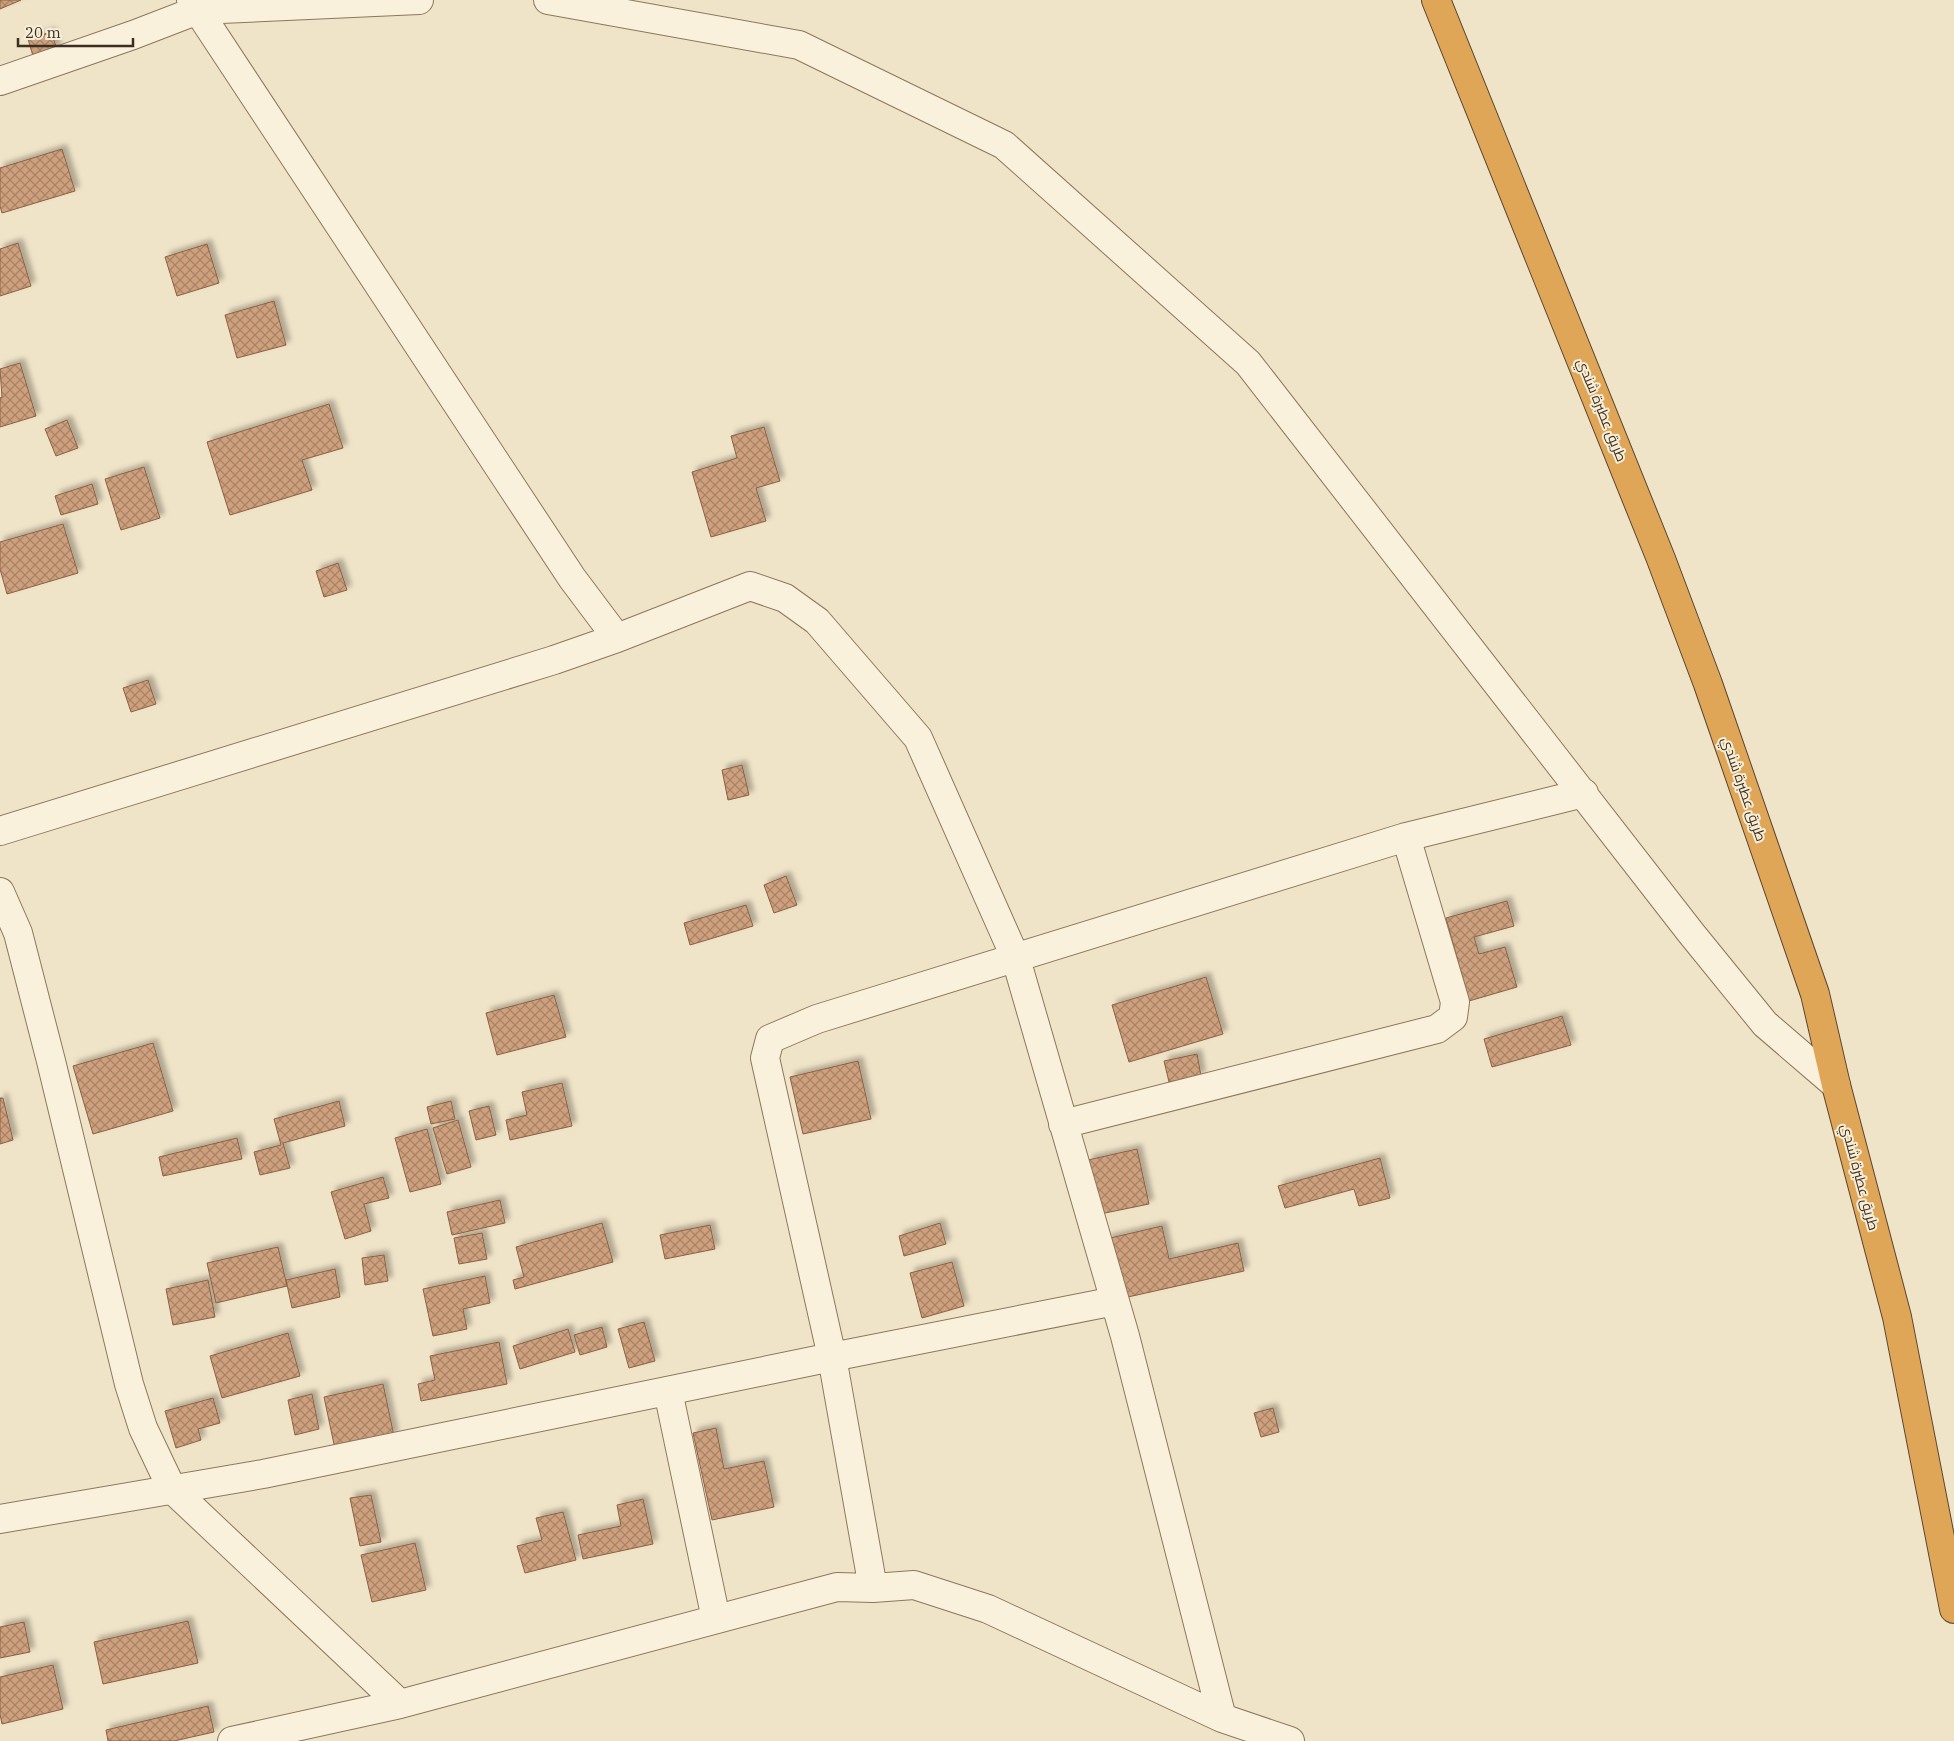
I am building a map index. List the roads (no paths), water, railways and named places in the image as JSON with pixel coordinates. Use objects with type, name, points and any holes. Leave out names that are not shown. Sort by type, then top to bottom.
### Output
[{"type":"highway","name":"طريق عطبرة شندي","points":[[1436,0],[1662,559],[1815,994],[1836,1085],[1897,1316],[1954,1608]]},
{"type":"street","points":[[0,80],[132,36],[194,5],[418,0]]},
{"type":"street","points":[[548,0],[799,45],[1004,145],[1248,362],[1690,933],[1765,1024],[1836,1085]]},
{"type":"street","points":[[194,5],[572,578],[617,638]]},
{"type":"street","points":[[0,831],[554,660],[617,638],[750,586],[785,598],[817,621],[918,738],[1016,958],[1115,1301],[1222,1718]]},
{"type":"street","points":[[873,1588],[832,1356],[765,1058],[770,1039],[817,1020],[1406,837],[1584,794]]},
{"type":"street","points":[[1063,1124],[1437,1029],[1453,1017],[1454,1002],[1406,837]]},
{"type":"street","points":[[0,892],[18,933],[54,1070],[129,1384],[144,1428],[172,1489],[400,1704]]},
{"type":"street","points":[[0,1519],[263,1474],[832,1356],[1115,1301]]},
{"type":"street","points":[[668,1391],[716,1620]]},
{"type":"street","points":[[232,1741],[329,1730],[400,1704],[837,1587],[873,1588],[914,1584],[988,1610],[1222,1718],[1290,1741]]}]
